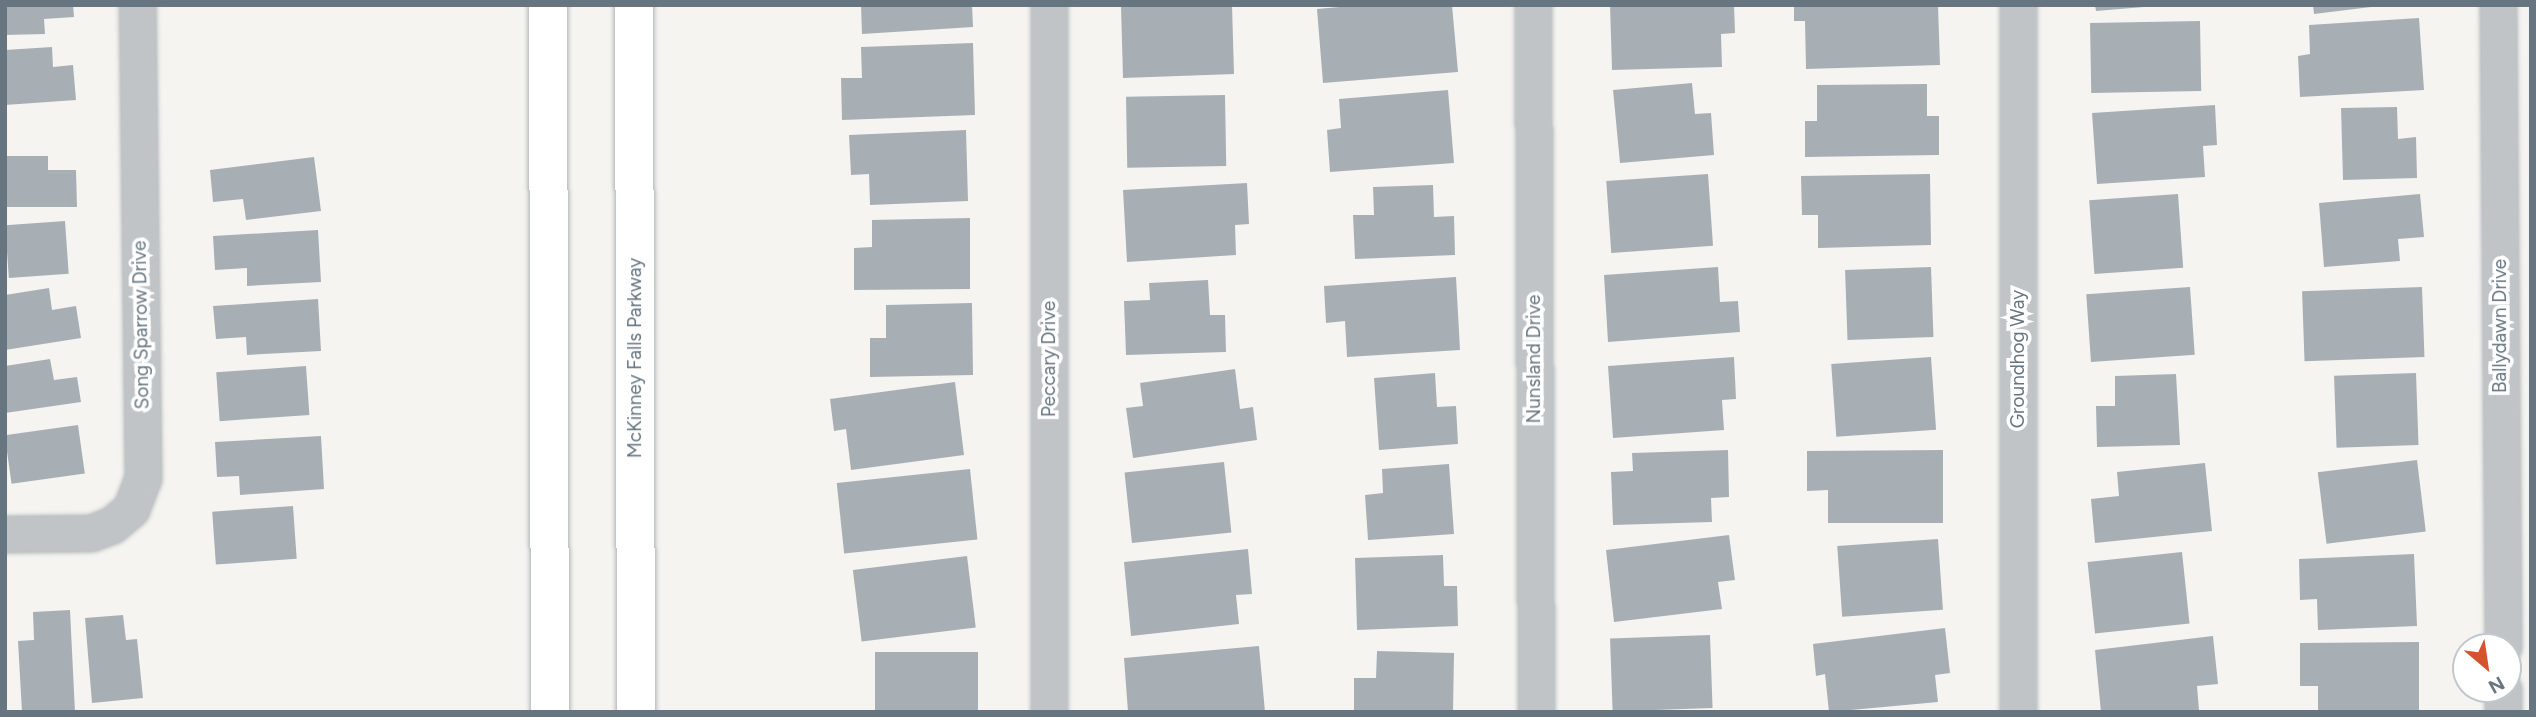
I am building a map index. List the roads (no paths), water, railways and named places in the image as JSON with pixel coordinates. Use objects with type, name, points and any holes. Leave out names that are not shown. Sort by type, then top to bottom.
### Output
[{"type":"main road","points":[[548,5],[550,712]]},
{"type":"main road","name":"McKinney Falls Parkway","points":[[634,5],[636,712]]},
{"type":"street","name":"Song Sparrow Drive","points":[[5,534],[90,533],[112,525],[131,509],[143,478],[137,5]]},
{"type":"street","name":"Peccary Drive","points":[[1049,5],[1049,712]]},
{"type":"street","name":"Nunsland Drive","points":[[1533,5],[1536,712]]},
{"type":"street","name":"Groundhog Way","points":[[2018,5],[2018,712]]},
{"type":"street","name":"Ballydawn Drive","points":[[2498,5],[2503,633]]}]
